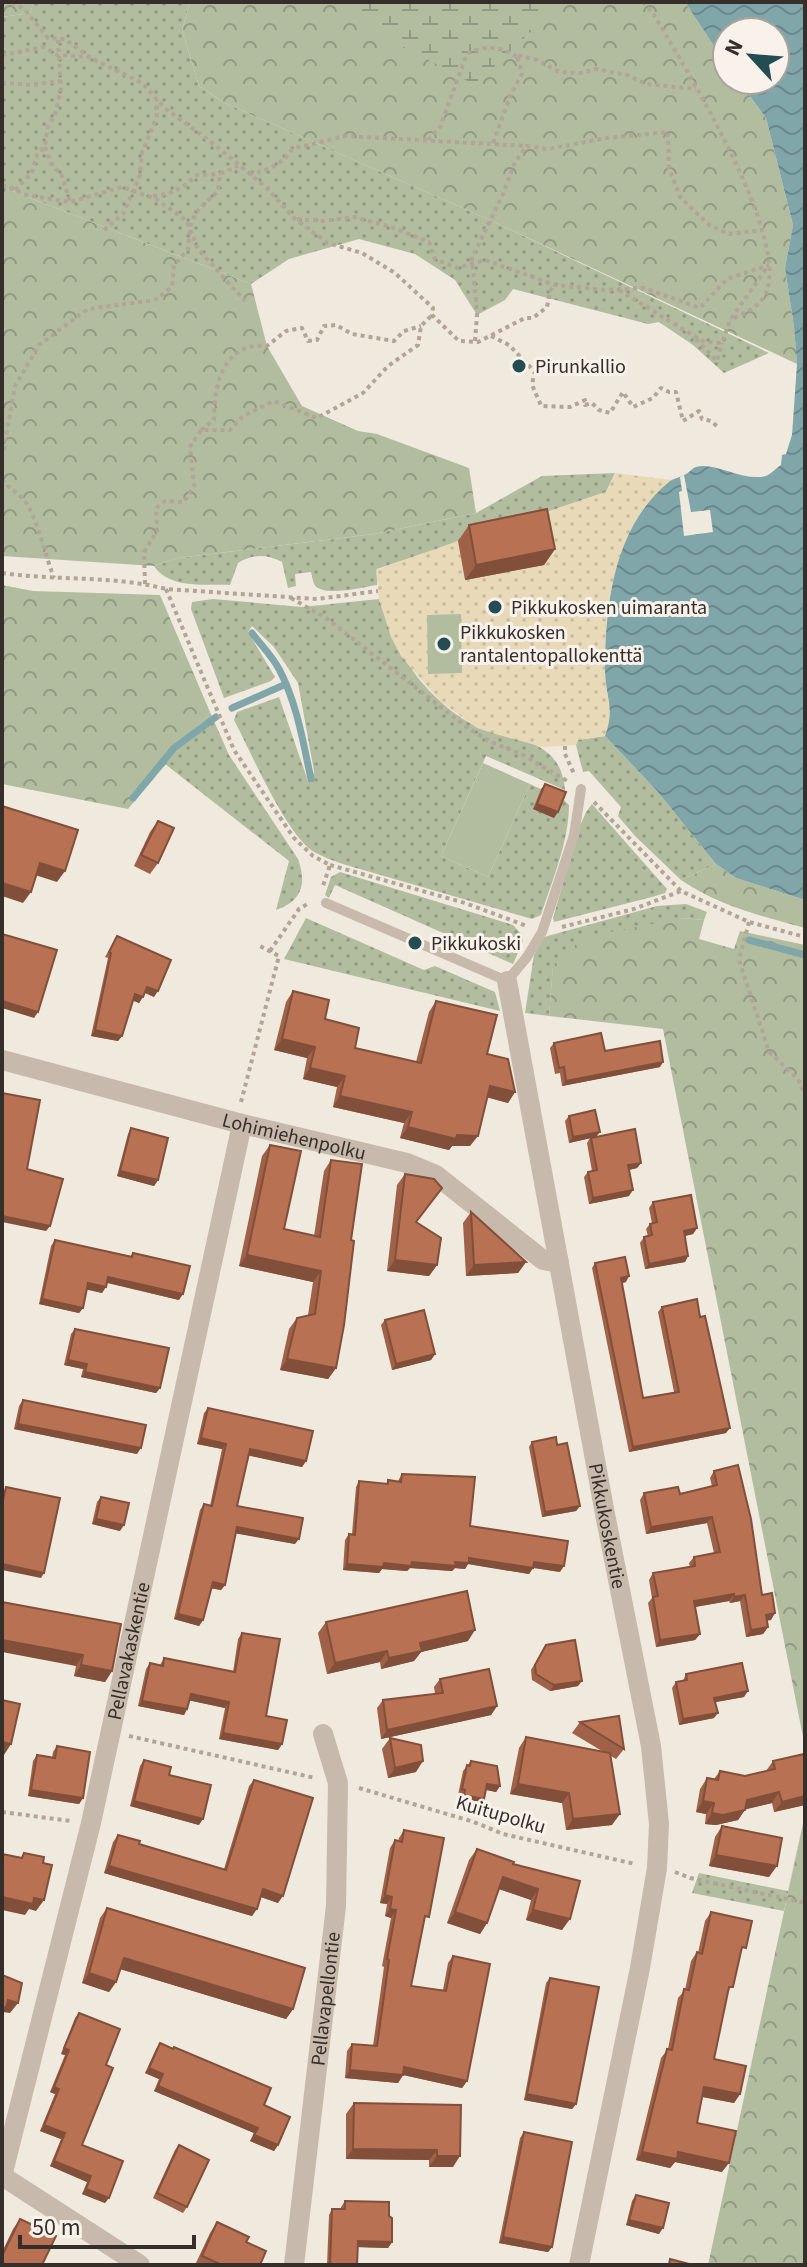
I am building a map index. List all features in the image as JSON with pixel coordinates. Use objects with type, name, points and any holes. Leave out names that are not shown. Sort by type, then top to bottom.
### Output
[{"type":"street","name":"Pikkukoskentie","points":[[507,981],[651,1746],[659,1824],[657,1868],[640,1968],[579,2265]]},
{"type":"street","name":"Lohimiehenpolku","points":[[2,1060],[242,1124],[407,1163],[436,1175],[543,1260],[559,1263]]},
{"type":"street","name":"Pellavakaskentie","points":[[2,2176],[91,1823],[242,1124]]},
{"type":"street","name":"Pellavapellontie","points":[[294,2265],[336,1906],[338,1783],[323,1734]]},
{"type":"street","points":[[2,2176],[140,2265]]},
{"type":"lane","points":[[322,901],[507,981],[542,932],[574,835],[581,789]]},
{"type":"path","points":[[12,2],[25,10]]},
{"type":"path","points":[[22,2],[48,38],[65,39],[89,57],[142,83],[157,100],[267,188],[295,219],[328,243],[362,253],[395,273],[433,308],[432,315],[421,326],[404,331],[394,341],[352,334],[336,325],[324,326],[317,340],[308,341],[302,328],[286,331],[267,346],[251,345],[238,350],[216,386],[214,420],[201,430],[190,447],[194,486],[184,502],[165,501],[156,508],[157,531],[144,552],[145,584]]},
{"type":"path","points":[[643,2],[653,13],[730,149],[763,230],[769,265],[766,294],[755,308],[730,320]]},
{"type":"path","points":[[58,39],[60,81],[55,115],[48,126],[45,146],[52,165],[62,176],[70,202]]},
{"type":"path","points":[[2,55],[44,47],[57,55],[89,57]]},
{"type":"path","points":[[428,140],[440,127],[467,54],[480,47],[507,50],[517,57],[522,74],[502,116],[493,144]]},
{"type":"path","points":[[517,57],[537,60],[559,72],[581,73],[596,69],[627,75],[647,84],[696,89]]},
{"type":"path","points":[[2,83],[32,85],[60,81]]},
{"type":"path","points":[[104,230],[123,214],[140,175],[142,153],[157,116],[157,100]]},
{"type":"path","points":[[249,174],[266,171],[286,160],[292,149],[345,136],[548,149],[607,138],[668,132],[669,168],[680,197],[709,225],[729,234],[763,230]]},
{"type":"path","points":[[15,190],[32,173],[37,155],[45,146]]},
{"type":"path","points":[[475,341],[477,315],[472,258],[515,162],[527,146]]},
{"type":"path","points":[[149,197],[182,189],[197,175],[220,174],[238,166]]},
{"type":"path","points":[[2,458],[15,386],[39,345],[88,309],[155,300],[172,287],[174,266],[188,249],[190,228],[196,212],[218,191],[220,174]]},
{"type":"path","points":[[2,185],[70,202],[122,187],[149,197],[187,221],[198,249],[245,301]]},
{"type":"path","points":[[295,219],[322,221],[354,217],[429,242],[435,259],[457,268],[485,260],[555,285],[618,290],[644,288],[700,308],[727,279],[769,265]]},
{"type":"path","points":[[694,336],[717,361],[730,320],[769,265]]},
{"type":"path","points":[[432,315],[459,341],[475,341],[525,318],[533,318],[547,307],[550,291],[555,285]]},
{"type":"path","points":[[618,290],[705,342],[722,343]]},
{"type":"path","points":[[201,430],[230,430],[243,416],[274,401],[317,418],[363,393],[388,366],[418,345],[421,326]]},
{"type":"path","points":[[491,336],[509,345],[535,372],[532,391],[541,406],[570,407],[585,400],[585,405],[592,403],[599,410],[610,413],[623,392],[633,407],[653,398],[661,388],[676,392],[683,421],[699,411],[702,419],[718,427]]},
{"type":"path","points":[[2,479],[28,506],[54,578]]},
{"type":"path","points":[[2,573],[106,579],[166,589],[317,599],[378,591]]},
{"type":"path","points":[[166,589],[234,750],[294,838],[313,856],[330,865],[465,903],[542,932],[634,909],[681,891]]},
{"type":"path","points":[[288,597],[326,618],[468,728],[581,789]]},
{"type":"path","points":[[638,845],[681,891],[749,922],[805,937]]},
{"type":"path","points":[[270,951],[299,909],[322,901],[330,865]]},
{"type":"path","points":[[749,922],[739,960],[769,1052],[798,1079],[805,1095]]},
{"type":"path","points":[[242,1124],[240,1108],[279,956],[260,946]]},
{"type":"path","name":"Kuitupolku","points":[[109,1731],[338,1783],[474,1822],[503,1834],[805,1903]]},
{"type":"path","points":[[2,1812],[91,1823]]},
{"type":"green space","points":[[2,2],[34,2],[30,13],[2,17]]},
{"type":"green space","points":[[34,2],[190,2],[182,30],[199,86],[225,103],[492,221],[769,353],[724,373],[693,345],[659,322],[648,324],[513,289],[505,300],[477,315],[455,280],[415,254],[359,239],[289,259],[251,284],[2,187],[2,17],[30,13]]},
{"type":"green space","points":[[190,2],[685,2],[711,42],[711,96],[750,96],[766,118],[793,225],[785,268],[797,364],[492,221],[225,103],[199,86],[182,30]]},
{"type":"green space","points":[[332,2],[545,2],[547,16],[475,85],[382,35]]},
{"type":"green space","points":[[2,187],[251,284],[267,346],[302,406],[358,431],[377,434],[469,468],[476,513],[374,534],[178,558],[154,566],[2,556]]},
{"type":"green space","points":[[615,473],[606,492],[377,569],[377,585],[325,590],[314,584],[311,572],[295,574],[296,586],[288,588],[282,562],[265,556],[238,563],[230,585],[178,582],[169,579],[154,566],[178,558],[374,534],[476,513],[542,476]]},
{"type":"green space","points":[[2,585],[33,591],[160,595],[210,712],[128,809],[2,784]]},
{"type":"green space","points":[[213,599],[302,607],[379,599],[399,649],[418,677],[442,703],[473,724],[524,740],[552,756],[561,770],[565,790],[486,756],[441,856],[488,877],[530,784],[541,789],[534,809],[554,818],[562,798],[569,805],[566,833],[541,915],[532,919],[346,865],[311,850],[279,808],[234,720],[237,712],[279,697],[308,781],[312,783],[314,771],[298,683],[274,647],[252,626],[248,632],[275,677],[224,698],[191,609],[192,602]]},
{"type":"green space","name":"Pikkukosken rantalentopallokenttä","points":[[461,614],[462,673],[428,674],[427,615]]},
{"type":"green space","points":[[210,712],[229,755],[298,859],[302,876],[300,890],[292,902],[276,910],[289,861],[165,764]]},
{"type":"green space","points":[[605,736],[657,791],[716,864],[681,880],[635,836],[618,816],[621,807],[589,771],[583,772],[576,745],[578,740]]},
{"type":"green space","points":[[483,763],[530,784],[488,877],[441,856]]},
{"type":"green space","points":[[592,804],[667,889],[665,893],[652,897],[554,922],[579,828]]},
{"type":"green space","points":[[716,864],[736,878],[805,900],[805,928],[725,903],[681,880]]},
{"type":"green space","points":[[340,872],[513,925],[522,935],[523,942],[513,964],[335,885],[329,898],[325,895],[331,877]]},
{"type":"green space","points":[[686,904],[707,912],[704,920],[683,918],[553,966],[549,1016],[525,1013],[534,955],[544,937],[657,906]]},
{"type":"green space","points":[[306,918],[424,970],[435,966],[495,992],[500,1011],[284,959]]},
{"type":"green space","points":[[683,918],[704,920],[699,939],[734,949],[740,931],[805,945],[805,1747],[663,1029],[549,1016],[553,965],[584,937]]},
{"type":"green space","points":[[805,1814],[784,1911],[692,1893],[699,1873],[788,1891]]},
{"type":"green space","points":[[805,1814],[805,2265],[708,2265]]},
{"type":"sand","name":"Pikkukosken uimaranta","points":[[615,473],[672,480],[637,524],[617,568],[611,590],[607,615],[605,680],[609,710],[605,736],[578,740],[576,745],[543,747],[477,728],[440,701],[401,656],[391,637],[379,599],[376,570],[458,541],[536,525],[544,513],[606,492]]},
{"type":"water","points":[[685,2],[805,2],[805,900],[736,878],[716,864],[657,791],[605,736],[609,718],[605,671],[607,619],[616,568],[636,520],[651,499],[670,481],[696,467],[711,467],[757,477],[768,475],[781,465],[782,455],[786,454],[792,435],[797,364],[785,268],[793,225],[766,118],[750,96],[791,96],[791,16],[711,16],[711,42]]},
{"type":"pier","points":[[684,475],[691,512],[710,510],[713,532],[684,536],[679,492],[682,491],[680,477]]},
{"type":"building","points":[[547,509],[555,549],[476,565],[469,525]]},
{"type":"building","points":[[545,784],[566,792],[558,812],[537,804]]},
{"type":"building","points":[[2,806],[78,830],[65,871],[40,863],[31,892],[2,883]]},
{"type":"building","points":[[158,821],[174,828],[158,863],[141,855]]},
{"type":"building","points":[[2,934],[57,950],[38,1012],[2,1001]]},
{"type":"building","points":[[117,936],[171,960],[158,991],[147,987],[143,997],[135,994],[122,1036],[95,1030],[109,952]]},
{"type":"building","points":[[293,991],[329,1000],[325,1019],[359,1028],[355,1048],[421,1063],[436,1001],[497,1015],[487,1054],[508,1059],[515,1092],[490,1086],[478,1136],[457,1135],[456,1139],[408,1127],[412,1112],[340,1096],[345,1076],[310,1068],[315,1047],[282,1039]]},
{"type":"building","points":[[601,1033],[605,1051],[660,1041],[663,1062],[566,1081],[564,1067],[559,1068],[554,1043]]},
{"type":"building","points":[[2,1093],[40,1100],[27,1169],[63,1179],[50,1226],[2,1216]]},
{"type":"building","points":[[595,1110],[600,1132],[573,1137],[569,1116]]},
{"type":"building","points":[[131,1128],[168,1138],[158,1180],[120,1171]]},
{"type":"building","points":[[635,1129],[641,1163],[628,1165],[633,1190],[593,1198],[588,1172],[597,1170],[591,1138]]},
{"type":"building","points":[[270,1145],[301,1151],[284,1229],[320,1237],[331,1160],[362,1164],[351,1240],[354,1241],[344,1325],[336,1368],[287,1359],[297,1318],[315,1314],[321,1271],[247,1255]]},
{"type":"building","points":[[405,1174],[434,1179],[442,1188],[416,1222],[441,1238],[437,1265],[395,1260]]},
{"type":"building","points":[[691,1195],[697,1228],[684,1231],[688,1256],[649,1264],[644,1237],[652,1235],[650,1224],[657,1222],[653,1202]]},
{"type":"building","points":[[471,1212],[526,1262],[474,1265]]},
{"type":"building","points":[[55,1240],[190,1266],[183,1294],[108,1277],[106,1287],[88,1283],[83,1308],[42,1299]]},
{"type":"building","points":[[625,1257],[629,1276],[621,1278],[643,1398],[679,1392],[662,1307],[697,1299],[700,1317],[705,1316],[730,1428],[633,1447],[595,1263]]},
{"type":"building","points":[[424,1310],[435,1354],[396,1364],[385,1320]]},
{"type":"building","points":[[75,1329],[169,1348],[160,1388],[85,1372],[87,1364],[68,1360]]},
{"type":"building","points":[[23,1400],[146,1425],[141,1448],[18,1424]]},
{"type":"building","points":[[208,1408],[313,1431],[306,1461],[250,1449],[237,1506],[303,1518],[299,1539],[237,1527],[225,1585],[213,1582],[203,1620],[178,1614],[204,1504],[212,1506],[226,1444],[201,1438]]},
{"type":"building","points":[[556,1437],[557,1445],[567,1443],[580,1506],[545,1512],[532,1442]]},
{"type":"building","points":[[738,1465],[751,1519],[762,1595],[772,1593],[775,1613],[766,1615],[768,1627],[751,1630],[745,1595],[694,1601],[700,1634],[660,1640],[653,1597],[658,1596],[653,1573],[695,1566],[694,1557],[720,1552],[712,1517],[651,1527],[644,1493],[678,1487],[680,1494],[717,1485],[714,1471]]},
{"type":"building","points":[[402,1474],[475,1477],[470,1526],[568,1541],[564,1566],[534,1562],[533,1568],[469,1558],[469,1563],[455,1562],[456,1566],[412,1562],[411,1566],[384,1563],[383,1567],[347,1564],[349,1534],[355,1535],[359,1481],[401,1482]]},
{"type":"building","points":[[6,1487],[60,1498],[44,1573],[2,1564],[2,1504]]},
{"type":"building","points":[[101,1497],[129,1503],[124,1525],[96,1519]]},
{"type":"building","points":[[467,1591],[475,1630],[420,1643],[422,1651],[389,1658],[387,1651],[335,1663],[326,1622]]},
{"type":"building","points":[[2,1602],[121,1624],[112,1671],[81,1665],[83,1655],[2,1640]]},
{"type":"building","points":[[242,1633],[280,1639],[266,1716],[287,1720],[282,1744],[223,1733],[229,1702],[191,1694],[187,1709],[142,1701],[150,1663],[163,1666],[164,1658],[235,1672]]},
{"type":"building","points":[[575,1640],[582,1681],[554,1685],[536,1674],[535,1665],[546,1645]]},
{"type":"building","points":[[742,1663],[748,1691],[714,1698],[718,1713],[683,1719],[676,1682],[687,1680],[686,1674]]},
{"type":"building","points":[[489,1669],[497,1706],[387,1730],[383,1700],[443,1693],[440,1679]]},
{"type":"building","points":[[2,1700],[20,1704],[11,1744],[2,1742]]},
{"type":"building","points":[[619,1716],[624,1749],[580,1722]]},
{"type":"building","points":[[526,1737],[610,1753],[620,1814],[573,1819],[569,1793],[518,1784]]},
{"type":"building","points":[[390,1738],[421,1745],[423,1761],[395,1768]]},
{"type":"building","points":[[57,1746],[90,1752],[83,1798],[31,1790],[37,1755],[55,1758]]},
{"type":"building","points":[[804,1754],[805,1796],[782,1802],[779,1792],[747,1800],[745,1810],[723,1815],[712,1813],[714,1803],[703,1801],[707,1778],[718,1780],[720,1771],[745,1776],[775,1769],[773,1761]]},
{"type":"building","points":[[144,1760],[171,1767],[169,1775],[211,1785],[203,1819],[134,1801]]},
{"type":"building","points":[[471,1761],[497,1766],[500,1786],[487,1784],[484,1799],[464,1795],[465,1790],[462,1789],[467,1765],[470,1766]]},
{"type":"building","points":[[254,1780],[313,1798],[283,1896],[263,1889],[257,1909],[109,1866],[118,1835],[226,1870]]},
{"type":"building","points":[[722,1826],[782,1838],[777,1866],[716,1855]]},
{"type":"building","points":[[404,1830],[444,1838],[429,1917],[425,1916],[411,1986],[446,1991],[453,1956],[490,1964],[467,2081],[404,2067],[403,2075],[350,2070],[352,2044],[377,2046],[396,1910],[390,1909],[392,1897],[385,1895],[395,1840],[402,1842]]},
{"type":"building","points":[[477,1849],[513,1864],[580,1881],[570,1919],[533,1910],[538,1889],[503,1877],[487,1923],[455,1912]]},
{"type":"building","points":[[24,1853],[44,1857],[43,1863],[52,1865],[44,1900],[34,1898],[33,1904],[2,1897],[2,1854],[22,1858]]},
{"type":"building","points":[[107,1908],[305,1968],[293,2009],[124,1958],[116,1982],[89,1973]]},
{"type":"building","points":[[711,1912],[752,1921],[746,1948],[742,1947],[733,1987],[729,1987],[714,2059],[746,2066],[740,2094],[704,2087],[697,2123],[736,2131],[729,2163],[678,2152],[677,2159],[642,2152],[667,2049],[672,2050],[684,1989],[689,1990],[697,1952],[702,1954]]},
{"type":"building","points":[[2,1975],[22,1983],[18,2003],[8,2000],[6,2008],[2,2007]]},
{"type":"building","points":[[550,1978],[599,1987],[576,2104],[527,2094]]},
{"type":"building","points":[[79,2013],[120,2029],[106,2065],[113,2068],[82,2145],[123,2161],[109,2198],[86,2189],[91,2176],[54,2161],[65,2133],[44,2125],[59,2089],[54,2087],[69,2050],[64,2048]]},
{"type":"building","points":[[160,2043],[271,2088],[264,2105],[290,2117],[278,2145],[254,2135],[258,2128],[158,2086],[163,2074],[149,2068]]},
{"type":"building","points":[[354,2103],[461,2105],[460,2156],[437,2156],[437,2150],[353,2149]]},
{"type":"building","points":[[524,2132],[572,2142],[552,2247],[503,2237]]},
{"type":"building","points":[[179,2145],[209,2160],[187,2207],[157,2193]]},
{"type":"building","points":[[636,2195],[669,2203],[663,2228],[629,2220]]},
{"type":"building","points":[[345,2201],[389,2202],[392,2242],[358,2241],[357,2265],[330,2265],[332,2209],[345,2209]]},
{"type":"building","points":[[20,2219],[56,2236],[42,2265],[2,2265],[2,2256]]},
{"type":"building","points":[[217,2222],[249,2237],[246,2242],[266,2251],[260,2265],[222,2265],[202,2256]]},
{"type":"building","points":[[670,2259],[693,2265],[669,2265]]},
{"type":"waterway","points":[[252,633],[285,682],[299,723],[311,779]]},
{"type":"waterway","points":[[232,708],[286,684]]},
{"type":"waterway","points":[[133,798],[174,748],[216,717]]},
{"type":"waterway","points":[[749,940],[805,955]]},
{"type":"place","name":"Pirunkallio","points":[[519,366]]},
{"type":"place","name":"Pikkukosken uimaranta","points":[[495,607]]},
{"type":"place","name":"Pikkukosken rantalentopallokenttä","points":[[444,644]]},
{"type":"place","name":"Pikkukoski","points":[[415,943]]}]
